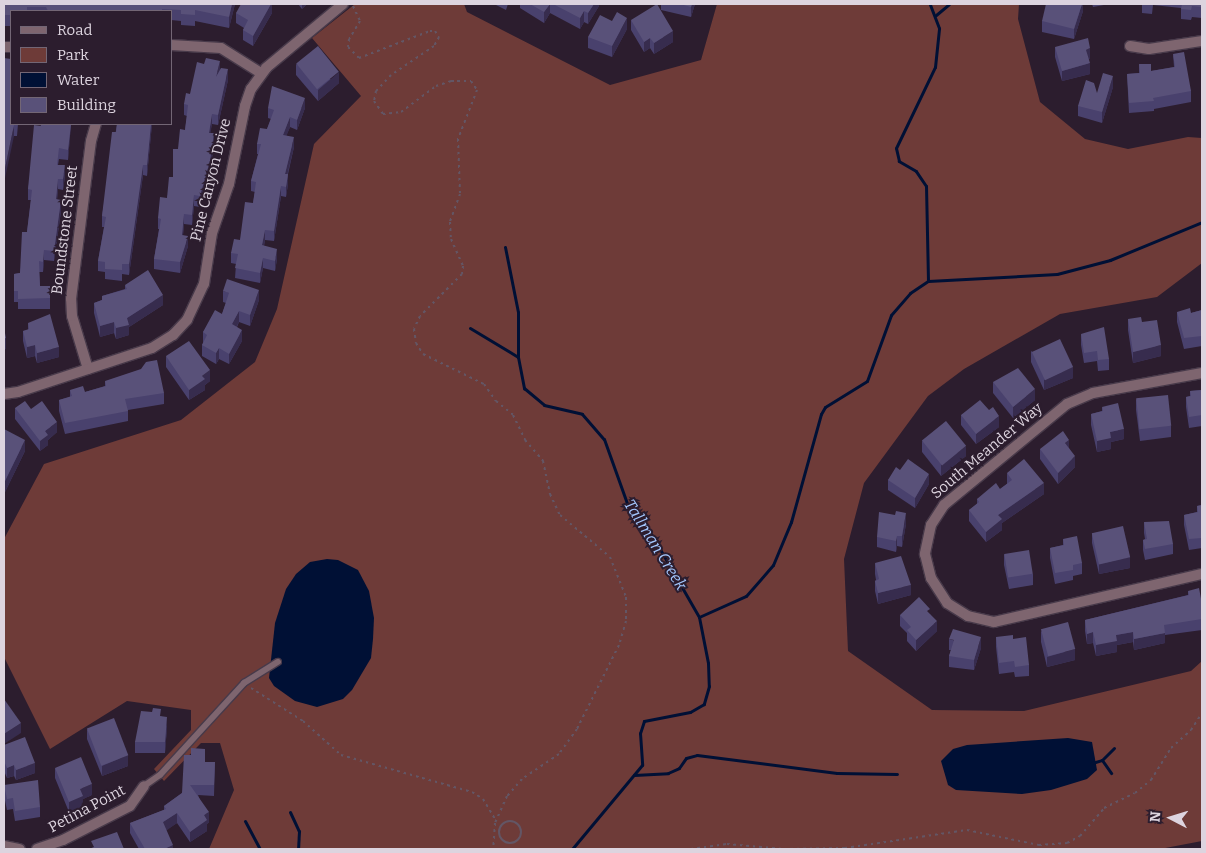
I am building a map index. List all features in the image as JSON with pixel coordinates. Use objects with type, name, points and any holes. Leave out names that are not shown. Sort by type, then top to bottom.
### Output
[{"type":"street","name":"Pine Canyon Drive","points":[[4,394],[88,369],[158,345],[173,335],[191,316],[204,284],[212,232],[228,184],[244,106],[261,74],[348,4]]},
{"type":"street","points":[[1130,46],[1149,49],[1202,41]]},
{"type":"street","points":[[172,45],[221,48],[261,74]]},
{"type":"street","name":"Boundstone Street","points":[[88,369],[71,305],[91,141],[96,125]]},
{"type":"street","name":"South Meander Way","points":[[1202,373],[1093,393],[1072,401],[944,505],[931,525],[925,554],[930,578],[947,603],[968,616],[994,622],[1202,574]]},
{"type":"street","name":"Petina Point","points":[[36,849],[63,840],[130,806],[144,786]]},
{"type":"street","points":[[4,846],[20,849]]},
{"type":"lane","points":[[144,786],[160,775],[244,683],[278,662]]},
{"type":"path","points":[[348,4],[360,21],[349,39],[348,47],[359,58],[430,31],[435,31],[439,36],[434,46],[391,74],[376,91],[374,101],[383,114],[401,112],[436,86],[451,81],[471,81],[477,90],[458,139],[460,194],[450,222],[451,239],[462,266],[462,274],[416,322],[414,337],[419,350],[477,379],[513,415],[525,440],[543,461],[550,494],[560,515],[610,557],[626,597],[624,632],[577,728],[559,754],[514,787],[502,804],[494,830],[493,849]]},
{"type":"path","points":[[244,683],[303,721],[341,754],[472,792],[484,799],[496,821]]},
{"type":"path","points":[[690,849],[727,844],[784,849],[845,848],[967,830],[1039,845],[1067,843],[1080,836],[1104,808],[1135,793],[1151,780],[1171,748],[1192,730],[1202,714]]},
{"type":"path","points":[[494,830],[499,831],[506,842],[517,840],[520,834],[520,827],[512,821],[505,822],[499,831]]},
{"type":"green space","points":[[355,4],[464,4],[467,12],[610,85],[701,60],[717,4],[1019,4],[1018,19],[1040,102],[1085,139],[1128,149],[1188,137],[1202,138],[1202,263],[1157,297],[1060,314],[964,369],[928,396],[864,483],[844,559],[848,651],[932,710],[1024,711],[1191,671],[1202,661],[1202,841],[1160,849],[209,849],[234,790],[220,743],[201,743],[164,781],[154,769],[191,730],[191,710],[127,701],[50,749],[4,657],[4,539],[44,464],[181,420],[255,362],[277,309],[314,144],[361,96],[312,38]]},
{"type":"water","points":[[327,559],[338,560],[358,570],[369,591],[374,618],[373,639],[371,658],[352,690],[343,699],[317,707],[295,701],[274,686],[269,678],[275,623],[286,589],[296,574],[310,562]]},
{"type":"water","points":[[1068,738],[1092,742],[1097,770],[1087,779],[1051,790],[1022,794],[956,790],[948,785],[941,761],[953,749],[967,745]]},
{"type":"building","points":[[4,4],[232,4],[229,17],[195,10],[195,15],[181,14],[181,10],[48,10],[46,7],[27,7],[27,10],[10,10],[10,15],[4,15]]},
{"type":"building","points":[[241,4],[271,4],[253,36],[243,30],[248,20],[236,13]]},
{"type":"building","points":[[530,4],[550,4],[544,12]]},
{"type":"building","points":[[553,4],[594,4],[588,13],[584,11],[580,18]]},
{"type":"building","points":[[657,4],[673,31],[654,43],[650,38],[644,42],[631,20]]},
{"type":"building","points":[[680,4],[692,4],[691,7]]},
{"type":"building","points":[[1046,4],[1082,4],[1074,29],[1042,21]]},
{"type":"building","points":[[1182,4],[1202,4],[1202,7],[1192,6],[1191,10],[1181,9]]},
{"type":"building","points":[[617,12],[627,18],[612,46],[588,37],[600,15],[612,21]]},
{"type":"building","points":[[1088,38],[1090,48],[1086,50],[1090,63],[1062,71],[1055,47]]},
{"type":"building","points":[[318,46],[339,72],[317,89],[296,64]]},
{"type":"building","points":[[1184,52],[1191,91],[1153,98],[1154,101],[1129,103],[1127,74],[1140,73],[1139,64],[1151,64],[1151,71],[1175,67],[1173,54]]},
{"type":"building","points":[[4,58],[10,59],[10,125],[14,125],[4,173]]},
{"type":"building","points":[[206,58],[220,61],[216,77],[221,68],[228,69],[218,115],[212,114],[209,133],[214,133],[210,161],[200,196],[194,195],[192,215],[184,214],[182,235],[188,236],[180,262],[154,259],[161,219],[158,218],[160,197],[167,198],[169,177],[173,177],[173,149],[178,149],[180,129],[185,130],[188,105],[184,104],[186,93],[190,94],[197,62],[204,64]]},
{"type":"building","points":[[1103,73],[1113,76],[1102,112],[1078,106],[1086,80],[1094,83],[1097,93]]},
{"type":"building","points":[[272,86],[305,98],[297,120],[290,117],[283,135],[294,137],[285,174],[288,174],[286,187],[281,186],[274,231],[265,230],[262,245],[277,249],[275,261],[263,258],[260,273],[235,268],[238,254],[231,253],[234,239],[240,240],[245,202],[253,203],[256,182],[251,181],[261,144],[257,144],[260,128],[267,129],[274,110],[268,108]]},
{"type":"building","points":[[34,125],[71,125],[68,150],[59,148],[57,165],[65,165],[63,179],[58,179],[56,199],[61,200],[54,251],[44,250],[43,262],[39,261],[40,286],[50,286],[50,298],[18,299],[18,291],[14,291],[14,274],[20,273],[22,232],[27,232],[32,190],[28,189]]},
{"type":"building","points":[[117,125],[151,125],[147,165],[143,165],[129,264],[122,264],[122,270],[105,269],[105,262],[98,261],[106,217],[102,216],[112,132],[116,132]]},
{"type":"building","points":[[148,270],[163,295],[127,318],[129,325],[116,328],[114,322],[100,326],[94,303],[102,300],[102,296],[127,289],[125,285]]},
{"type":"building","points":[[227,279],[259,290],[250,315],[239,311],[232,324],[242,330],[229,354],[219,348],[216,353],[202,345],[207,335],[203,332],[215,310],[222,314],[229,293],[223,291]]},
{"type":"building","points":[[1190,308],[1191,313],[1202,310],[1202,336],[1184,338],[1177,312]]},
{"type":"building","points":[[50,314],[59,347],[37,353],[35,345],[27,347],[23,331],[29,329],[28,323]]},
{"type":"building","points":[[1141,317],[1142,322],[1157,320],[1161,345],[1133,352],[1128,319]]},
{"type":"building","points":[[1104,327],[1109,359],[1098,360],[1097,351],[1084,353],[1081,334]]},
{"type":"building","points":[[1060,339],[1073,367],[1045,380],[1032,352]]},
{"type":"building","points":[[189,341],[210,370],[202,376],[205,379],[189,390],[166,356]]},
{"type":"building","points":[[157,360],[164,393],[125,399],[128,411],[65,423],[59,400],[72,396],[70,390],[83,386],[85,392],[106,386],[105,381],[141,369],[146,362]]},
{"type":"building","points":[[1018,368],[1035,389],[1013,407],[993,382]]},
{"type":"building","points":[[1202,390],[1202,415],[1189,417],[1186,397],[1191,396],[1190,391]]},
{"type":"building","points":[[1168,395],[1171,426],[1139,429],[1136,398]]},
{"type":"building","points":[[980,400],[989,410],[993,407],[999,416],[976,434],[961,415]]},
{"type":"building","points":[[25,401],[31,409],[42,401],[57,422],[45,431],[48,435],[40,441],[15,408]]},
{"type":"building","points":[[1118,403],[1124,429],[1110,432],[1111,438],[1097,441],[1091,414],[1103,411],[1102,407]]},
{"type":"building","points":[[946,421],[966,446],[942,465],[922,441]]},
{"type":"building","points":[[4,429],[25,440],[5,481],[4,481]]},
{"type":"building","points":[[1063,431],[1069,440],[1065,443],[1075,456],[1058,473],[1040,449]]},
{"type":"building","points":[[908,459],[929,474],[915,498],[888,480],[896,467],[900,470]]},
{"type":"building","points":[[1024,459],[1044,483],[998,515],[1002,519],[986,532],[969,510],[979,502],[977,499],[996,483],[1000,489],[1012,480],[1007,473]]},
{"type":"building","points":[[1202,505],[1202,538],[1189,539],[1184,515],[1198,512],[1197,506]]},
{"type":"building","points":[[896,511],[906,513],[902,536],[897,536],[896,541],[877,537],[879,512],[895,515]]},
{"type":"building","points":[[1169,521],[1173,544],[1145,549],[1143,540],[1147,539],[1144,522]]},
{"type":"building","points":[[1123,526],[1130,557],[1099,564],[1092,533]]},
{"type":"building","points":[[1077,536],[1082,563],[1073,565],[1073,570],[1055,573],[1050,548],[1064,545],[1063,539]]},
{"type":"building","points":[[1029,550],[1033,574],[1008,578],[1004,554]]},
{"type":"building","points":[[901,556],[911,585],[878,593],[875,581],[879,579],[875,563]]},
{"type":"building","points":[[1199,588],[1202,619],[1164,625],[1165,633],[1134,639],[1133,632],[1116,635],[1117,641],[1096,645],[1093,632],[1087,634],[1085,620],[1189,595],[1188,591]]},
{"type":"building","points":[[919,597],[930,609],[927,611],[937,621],[916,640],[907,630],[911,627],[900,615]]},
{"type":"building","points":[[1068,622],[1075,649],[1048,656],[1041,629]]},
{"type":"building","points":[[953,629],[981,637],[974,660],[949,656],[954,640],[949,639]]},
{"type":"building","points":[[1013,635],[1013,639],[1026,637],[1029,665],[1015,667],[1014,661],[999,663],[996,637]]},
{"type":"building","points":[[4,699],[21,723],[4,734]]},
{"type":"building","points":[[153,708],[161,709],[160,716],[167,717],[165,742],[135,742],[141,711],[152,712]]},
{"type":"building","points":[[114,718],[128,755],[101,766],[87,728]]},
{"type":"building","points":[[25,737],[35,763],[16,770],[14,765],[7,768],[4,761],[4,745]]},
{"type":"building","points":[[191,748],[205,749],[205,762],[215,762],[214,785],[190,785],[209,812],[204,815],[207,820],[190,832],[177,813],[163,822],[173,845],[164,849],[145,849],[130,823],[166,809],[164,806],[182,793],[184,755],[191,755]]},
{"type":"building","points":[[81,757],[92,784],[80,789],[83,796],[69,802],[55,768]]},
{"type":"building","points":[[38,780],[40,807],[15,811],[13,798],[7,799],[4,785]]},
{"type":"building","points":[[117,832],[124,849],[89,849],[94,847],[91,841]]},
{"type":"waterway","points":[[699,617],[746,596],[773,565],[791,522],[821,414],[825,407],[867,381],[891,315],[910,293],[928,281],[926,186],[916,171],[899,161],[896,148],[935,67],[939,28],[930,4]]},
{"type":"waterway","points":[[936,15],[949,4]]},
{"type":"waterway","points":[[928,281],[1057,274],[1110,260],[1202,222]]},
{"type":"waterway","name":"Tallman Creek","points":[[505,247],[518,312],[518,357],[524,388],[544,405],[582,414],[604,439],[629,509],[653,537],[699,617],[708,663],[709,686],[704,704],[690,712],[644,721],[640,733],[642,765],[572,849]]},
{"type":"waterway","points":[[470,328],[518,357]]},
{"type":"waterway","points":[[1102,760],[1114,748]]},
{"type":"waterway","points":[[634,775],[668,773],[679,768],[686,758],[697,755],[837,773],[897,774]]},
{"type":"waterway","points":[[1092,763],[1102,760],[1111,773]]},
{"type":"waterway","points":[[290,812],[299,831],[298,849]]},
{"type":"waterway","points":[[245,821],[260,849]]}]
